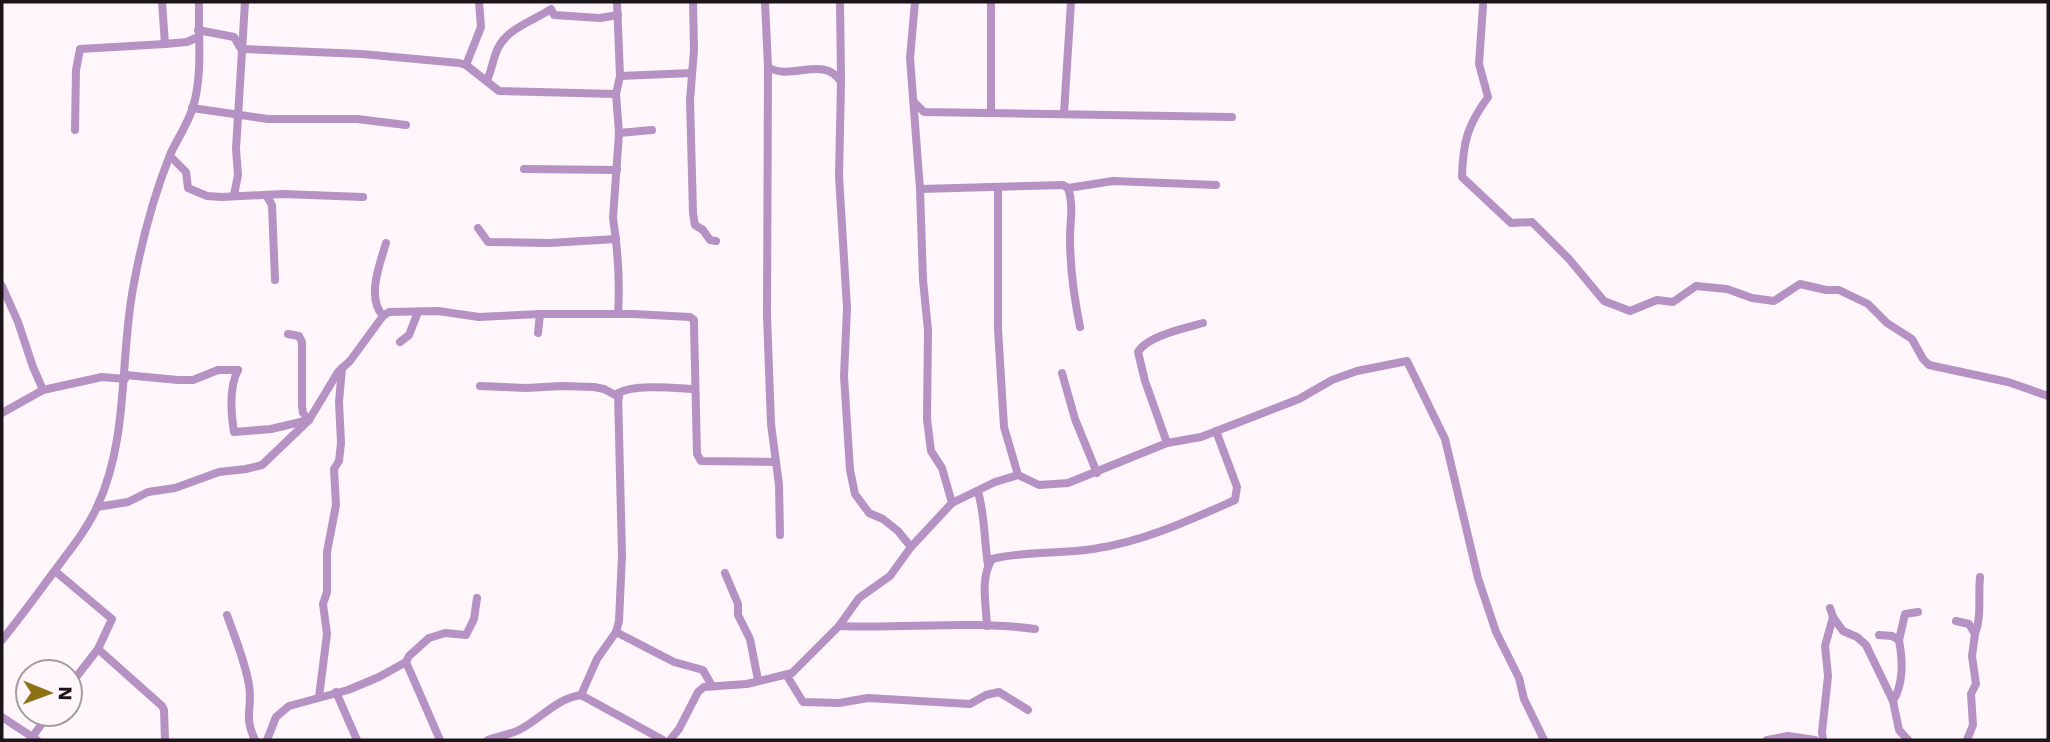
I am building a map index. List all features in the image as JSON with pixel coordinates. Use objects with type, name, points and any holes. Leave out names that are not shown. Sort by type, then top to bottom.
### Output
[{"type":"street","points":[[162,2],[165,44]]},
{"type":"street","points":[[2,640],[81,536],[97,507],[112,465],[125,377],[126,329],[134,282],[154,204],[170,156],[192,108],[199,76],[199,2]]},
{"type":"street","points":[[234,195],[238,175],[236,149],[240,49],[245,2]]},
{"type":"street","points":[[466,65],[481,27],[479,2]]},
{"type":"street","points":[[617,2],[620,76],[616,94],[619,133],[613,218],[620,288],[618,314]]},
{"type":"street","points":[[693,2],[694,50],[690,100],[694,222],[710,240],[716,241]]},
{"type":"street","points":[[765,2],[768,67],[767,316],[780,535]]},
{"type":"street","points":[[839,2],[839,176],[846,308],[844,376],[849,470],[855,494],[869,513],[883,519],[898,531],[911,547]]},
{"type":"street","points":[[915,2],[911,58],[928,330],[927,419],[932,451],[942,468],[952,503]]},
{"type":"street","points":[[991,2],[991,112]]},
{"type":"street","points":[[1064,113],[1071,2]]},
{"type":"street","points":[[1483,6],[1479,64],[1488,97],[1475,115],[1463,146],[1462,177],[1511,223],[1532,222],[1569,259],[1604,301],[1630,312],[1657,300],[1674,302],[1696,286],[1727,289],[1752,298],[1773,301],[1800,284],[1839,290],[1868,304],[1887,323],[1912,339],[1929,365],[1999,379],[2048,396]]},
{"type":"street","points":[[487,80],[502,43],[519,25],[551,9],[554,15],[600,18],[618,15]]},
{"type":"street","points":[[75,130],[76,70],[80,49],[187,42],[198,34],[234,37],[240,49]]},
{"type":"street","points":[[240,49],[362,54],[466,65],[487,80],[495,90],[504,92],[616,94]]},
{"type":"street","points":[[768,67],[783,72],[820,68],[829,70],[841,82]]},
{"type":"street","points":[[620,76],[692,73]]},
{"type":"street","points":[[915,103],[923,112],[1232,117]]},
{"type":"street","points":[[192,108],[268,120],[357,118],[407,125]]},
{"type":"street","points":[[619,133],[652,130]]},
{"type":"street","points":[[170,156],[187,172],[188,188],[207,195],[363,197]]},
{"type":"street","points":[[524,169],[617,170]]},
{"type":"street","points":[[920,189],[1068,188],[1113,181],[1216,186]]},
{"type":"street","points":[[998,187],[998,329],[1004,426],[1018,475]]},
{"type":"street","points":[[1068,188],[1072,205],[1072,284],[1080,327]]},
{"type":"street","points":[[266,195],[272,205],[275,280]]},
{"type":"street","points":[[478,228],[488,242],[549,243],[617,239]]},
{"type":"street","points":[[383,316],[376,303],[375,290],[386,243]]},
{"type":"street","points":[[2,286],[43,390]]},
{"type":"street","points":[[97,507],[128,502],[148,492],[175,488],[219,472],[246,470],[262,465],[309,420],[342,367],[350,361],[383,316],[397,311],[479,317],[618,314],[694,320],[696,454],[701,461],[776,462]]},
{"type":"street","points":[[400,342],[409,335],[418,312]]},
{"type":"street","points":[[538,333],[540,314]]},
{"type":"street","points":[[1167,443],[1145,381],[1138,352],[1141,346],[1154,339],[1203,323]]},
{"type":"street","points":[[288,334],[299,336],[302,342],[302,407],[309,420]]},
{"type":"street","points":[[670,740],[679,729],[698,692],[704,687],[747,684],[792,673],[839,626],[859,598],[890,576],[911,547],[952,503],[965,495],[1018,475],[1039,485],[1057,485],[1097,472],[1167,443],[1201,437],[1299,399],[1332,380],[1357,371],[1407,361],[1445,439],[1478,578],[1496,632],[1519,678],[1524,699],[1544,740]]},
{"type":"street","points":[[319,697],[327,634],[323,604],[327,592],[327,552],[336,505],[334,469],[339,461],[341,443],[339,402],[342,367]]},
{"type":"street","points":[[2,413],[43,390],[102,377],[193,380],[218,370],[238,370],[233,378],[234,432],[271,429],[309,420]]},
{"type":"street","points":[[1062,373],[1076,419],[1097,472]]},
{"type":"street","points":[[480,386],[594,387],[619,397]]},
{"type":"street","points":[[581,695],[597,659],[616,632],[620,612],[622,555],[618,393],[669,387],[694,389]]},
{"type":"street","points":[[987,626],[985,578],[992,559],[1009,555],[1068,552],[1135,541],[1235,500],[1237,486],[1216,431]]},
{"type":"street","points":[[978,492],[983,509],[988,565]]},
{"type":"street","points":[[55,571],[112,619],[98,649],[84,667]]},
{"type":"street","points":[[724,573],[738,604],[738,615],[750,639],[758,680]]},
{"type":"street","points":[[1967,740],[1973,719],[1972,694],[1976,677],[1972,656],[1975,634],[1980,622],[1980,577]]},
{"type":"street","points":[[440,740],[406,662],[408,656],[429,638],[445,634],[466,635],[474,619],[477,598]]},
{"type":"street","points":[[1893,701],[1901,674],[1899,640],[1905,614],[1918,612]]},
{"type":"street","points":[[1823,740],[1828,676],[1825,646],[1831,613],[1843,631],[1857,637],[1866,645],[1893,701],[1899,730],[1908,740]]},
{"type":"street","points":[[227,615],[247,676],[250,691],[248,720],[256,740]]},
{"type":"street","points":[[1956,621],[1969,624],[1975,634]]},
{"type":"street","points":[[839,626],[987,626],[1035,629]]},
{"type":"street","points":[[616,632],[674,662],[703,670],[712,686]]},
{"type":"street","points":[[1879,635],[1892,636],[1899,640]]},
{"type":"street","points":[[98,649],[162,706],[165,740]]},
{"type":"street","points":[[267,740],[275,718],[289,706],[379,677],[406,662]]},
{"type":"street","points":[[787,676],[803,702],[839,703],[868,698],[970,704],[986,695],[999,692],[1028,710]]},
{"type":"street","points":[[336,692],[357,740]]},
{"type":"street","points":[[488,740],[504,738],[521,730],[568,697],[581,695],[650,737],[663,740]]},
{"type":"street","points":[[2,717],[33,739]]},
{"type":"street","points":[[1766,740],[1788,736],[1815,740]]}]
